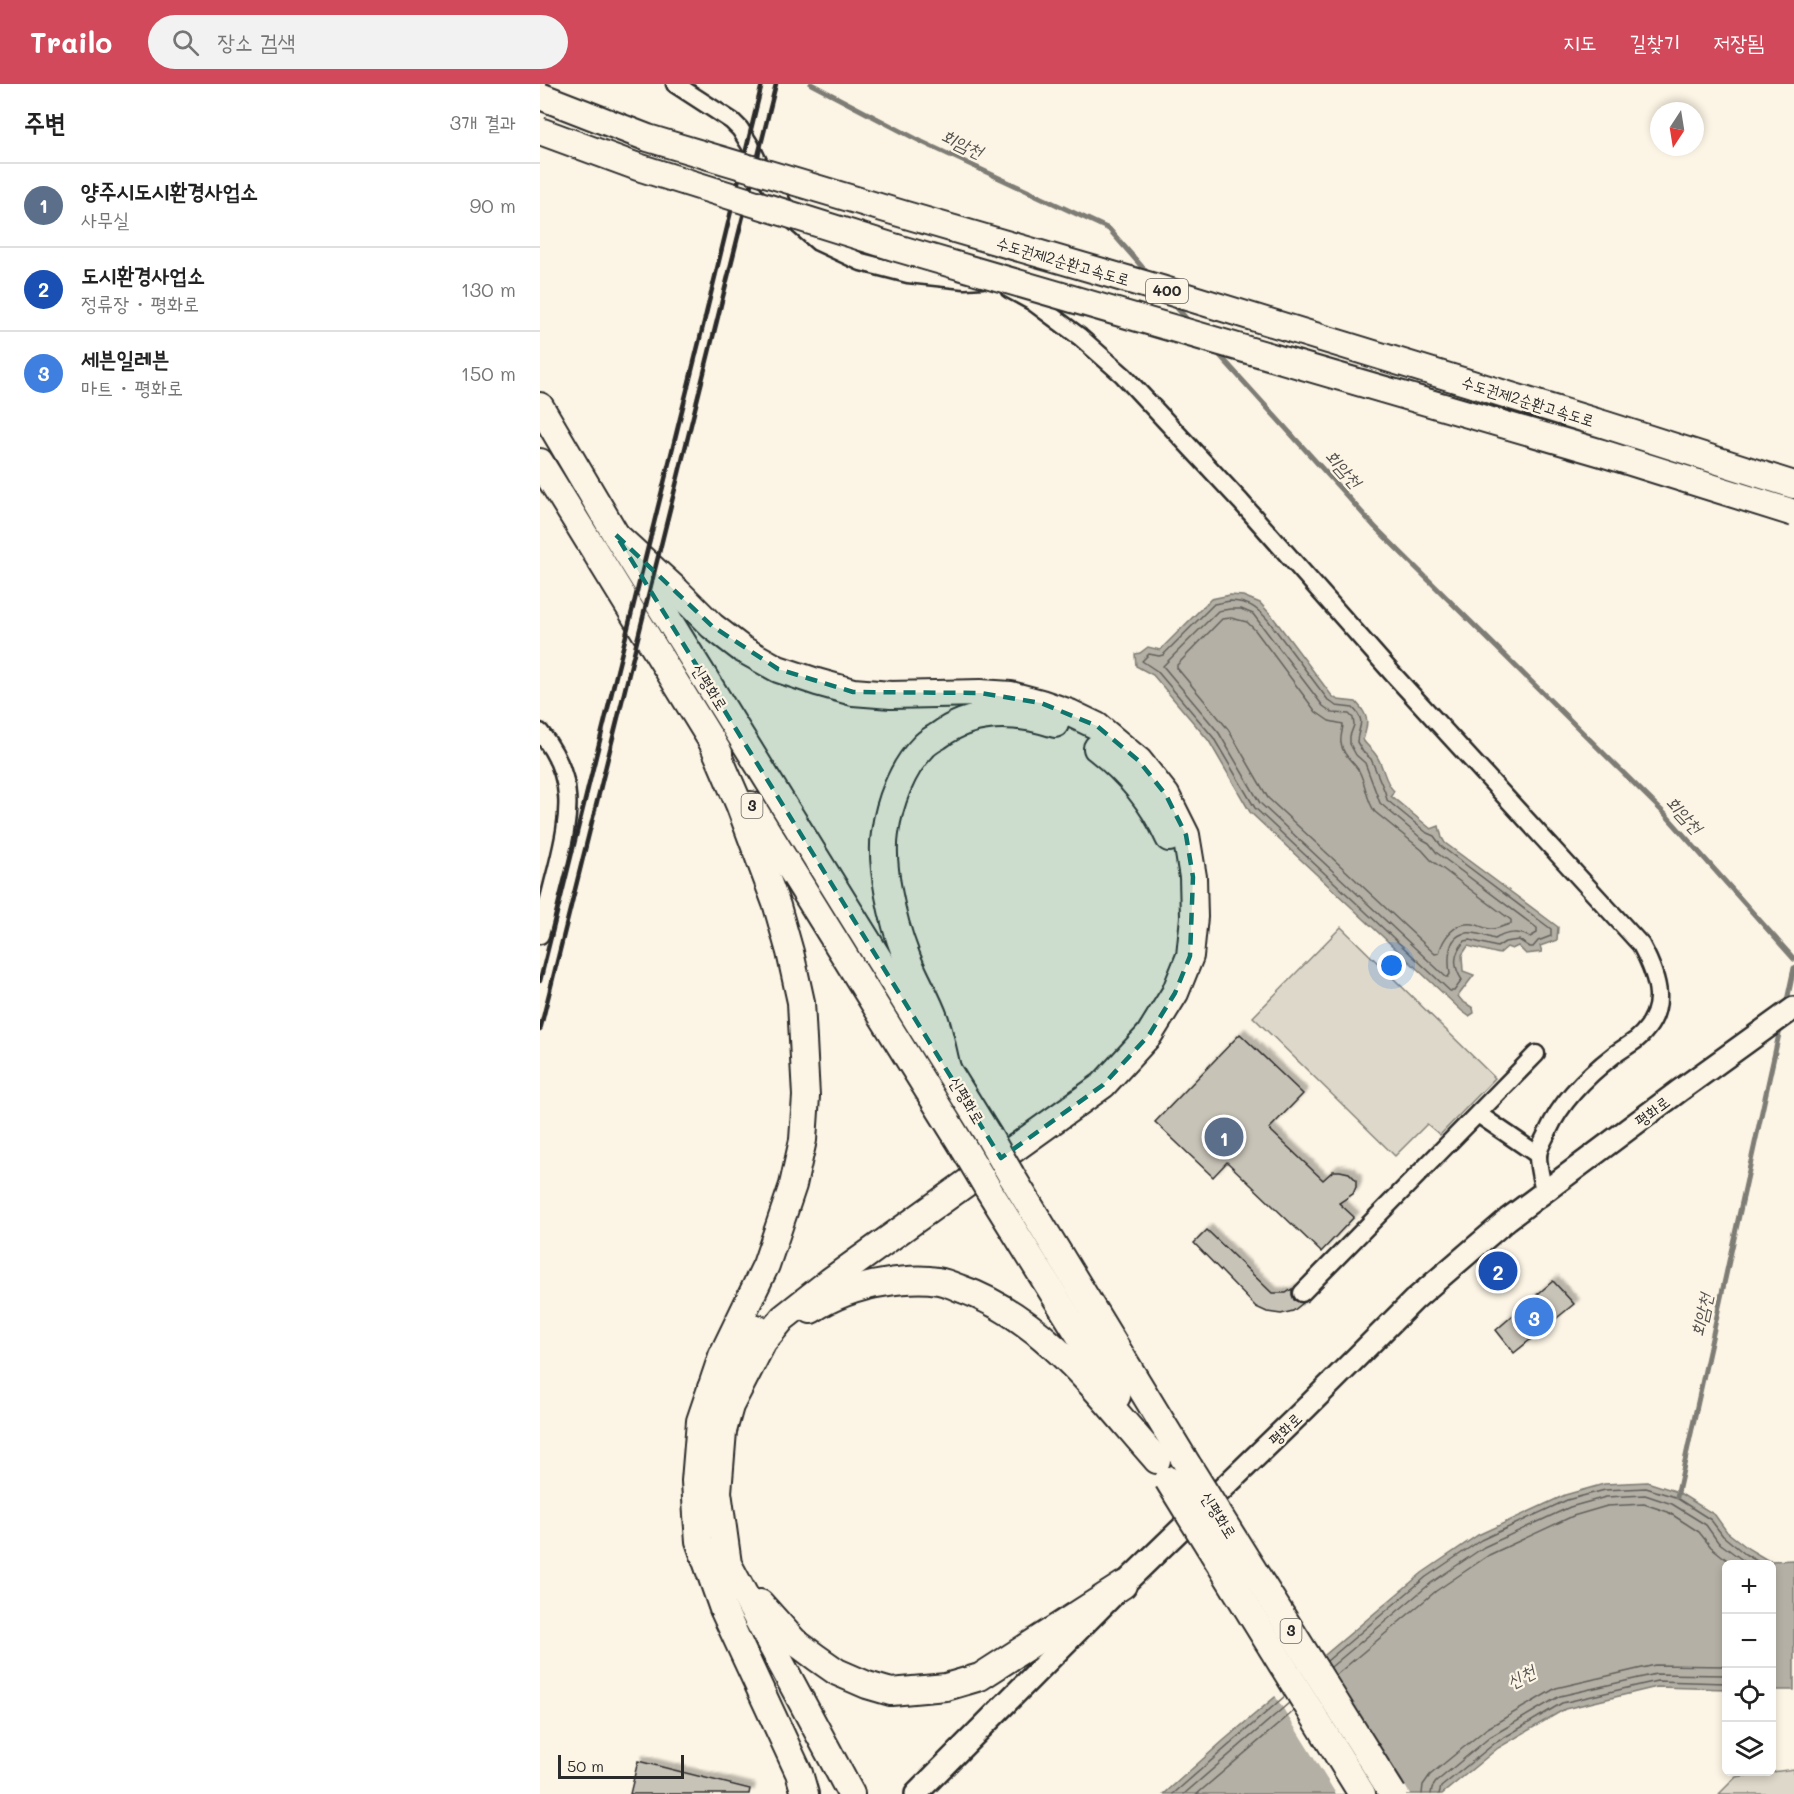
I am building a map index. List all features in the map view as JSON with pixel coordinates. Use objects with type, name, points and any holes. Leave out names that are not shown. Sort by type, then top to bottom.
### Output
[{"type":"highway","name":"수도권제2순환고속도로","points":[[540,96],[648,138],[1182,295],[1794,485]]},
{"type":"highway","name":"수도권제2순환고속도로","points":[[540,130],[638,167],[897,248],[1602,453],[1794,513]]},
{"type":"highway","name":"신평화로","points":[[540,406],[616,535],[988,1135],[1171,1469],[1362,1794]]},
{"type":"highway","name":"신평화로","points":[[540,462],[987,1188],[1171,1469],[1393,1794]]},
{"type":"highway","points":[[616,535],[712,626],[742,649],[777,669],[854,692],[891,695],[980,693],[1011,695],[1070,712],[1097,726],[1139,761],[1166,795],[1186,836],[1194,877],[1194,917],[1190,956],[1175,993],[1149,1035],[1103,1085],[830,1281],[783,1318],[763,1342],[730,1406],[723,1431],[718,1492],[728,1564],[851,1794]]},
{"type":"highway","points":[[711,1388],[760,1324],[788,1296],[823,1268],[1088,1076],[1135,1026],[1161,984],[1175,947],[1179,908],[1178,874],[1171,844],[1160,818],[1140,790],[1115,762],[1084,739],[1053,723],[1026,717],[995,715],[972,718],[948,728],[924,746],[906,769],[893,799],[885,833],[885,867],[892,908],[905,953],[934,1018],[947,1068]]},
{"type":"highway","points":[[711,739],[739,804],[777,906],[790,952],[801,1002],[806,1096],[802,1140],[793,1185],[766,1265],[722,1356],[700,1421],[695,1481],[699,1541],[723,1609],[802,1783],[816,1794]]},
{"type":"highway","points":[[748,1370],[788,1328],[827,1300],[867,1286],[890,1281],[939,1281],[980,1295],[1015,1315],[1081,1374],[1171,1469]]},
{"type":"highway","points":[[728,1564],[794,1641],[837,1672],[891,1692],[946,1687],[980,1677],[1123,1585]]},
{"type":"main road","name":"평화로","points":[[916,1794],[1123,1585],[1414,1300],[1544,1192],[1678,1091],[1794,1008]]},
{"type":"street","points":[[675,84],[732,121],[740,129],[767,180],[794,221],[818,242],[861,262],[908,274],[965,280],[995,280],[1033,302],[1088,344],[1123,375],[1241,502],[1392,673],[1641,945],[1658,986],[1658,1005],[1654,1018],[1636,1040],[1613,1056],[1578,1088],[1554,1118],[1538,1155],[1544,1192]]},
{"type":"street","points":[[540,732],[555,754],[565,777],[569,808],[566,831],[540,935]]},
{"type":"street","points":[[1302,1293],[1536,1054]]},
{"type":"street","points":[[1478,1114],[1538,1155]]},
{"type":"highlighted area","points":[[616,535],[712,626],[778,669],[853,692],[980,693],[1041,703],[1097,726],[1139,761],[1166,795],[1186,835],[1193,877],[1190,956],[1175,993],[1149,1035],[1103,1085],[1001,1158]]},
{"type":"shaded area","points":[[1341,927],[1495,1078],[1440,1135],[1427,1124],[1395,1156],[1253,1017]]},
{"type":"shaded area","points":[[1794,1769],[1794,1794],[1719,1794],[1736,1777],[1776,1776],[1776,1771]]},
{"type":"water","points":[[1230,595],[1243,596],[1260,603],[1332,696],[1338,700],[1356,702],[1367,720],[1363,740],[1379,759],[1388,783],[1394,791],[1391,796],[1431,829],[1439,826],[1445,843],[1558,927],[1557,940],[1540,946],[1542,952],[1526,954],[1518,946],[1512,949],[1507,947],[1499,954],[1468,946],[1462,955],[1463,971],[1474,975],[1458,996],[1473,1008],[1474,1013],[1469,1016],[1250,812],[1209,741],[1153,675],[1136,666],[1135,654],[1148,647],[1160,650],[1211,599]]},
{"type":"water","name":"신천","points":[[1647,1482],[1678,1492],[1715,1515],[1727,1532],[1767,1560],[1722,1560],[1722,1689],[1657,1687],[1565,1709],[1498,1748],[1442,1794],[1164,1794],[1223,1741],[1422,1573],[1478,1535],[1565,1495],[1604,1484]]},
{"type":"water","points":[[1794,1560],[1794,1690],[1776,1690],[1776,1561]]},
{"type":"pier","points":[[1323,1653],[1410,1794],[1336,1794],[1274,1694]]},
{"type":"building","points":[[1240,1034],[1303,1094],[1269,1129],[1323,1180],[1333,1171],[1340,1171],[1349,1173],[1356,1180],[1353,1194],[1339,1203],[1354,1217],[1321,1252],[1227,1162],[1213,1177],[1155,1122]]},
{"type":"building","points":[[1207,1230],[1272,1293],[1286,1293],[1292,1289],[1294,1300],[1303,1303],[1293,1311],[1281,1314],[1267,1312],[1256,1307],[1194,1243]]},
{"type":"building","points":[[1553,1281],[1574,1304],[1514,1353],[1496,1330]]},
{"type":"building","points":[[638,1761],[750,1789],[749,1794],[630,1794]]},
{"type":"waterway","name":"회암천","points":[[811,84],[922,142],[1109,229],[1150,276]]},
{"type":"waterway","name":"회암천","points":[[1172,302],[1191,324]]},
{"type":"waterway","name":"회암천","points":[[1216,351],[1375,527],[1665,814],[1794,959]]},
{"type":"waterway","name":"회암천","points":[[1786,1005],[1794,968]]},
{"type":"waterway","name":"회암천","points":[[1677,1497],[1781,1025]]},
{"type":"railway","points":[[540,981],[762,84]]},
{"type":"railway","points":[[540,1030],[776,84]]},
{"type":"place","name":"양주시도시환경사업소","points":[[1224,1137]]},
{"type":"place","name":"도시환경사업소","points":[[1498,1271]]},
{"type":"place","name":"세븐일레븐","points":[[1534,1317]]}]
